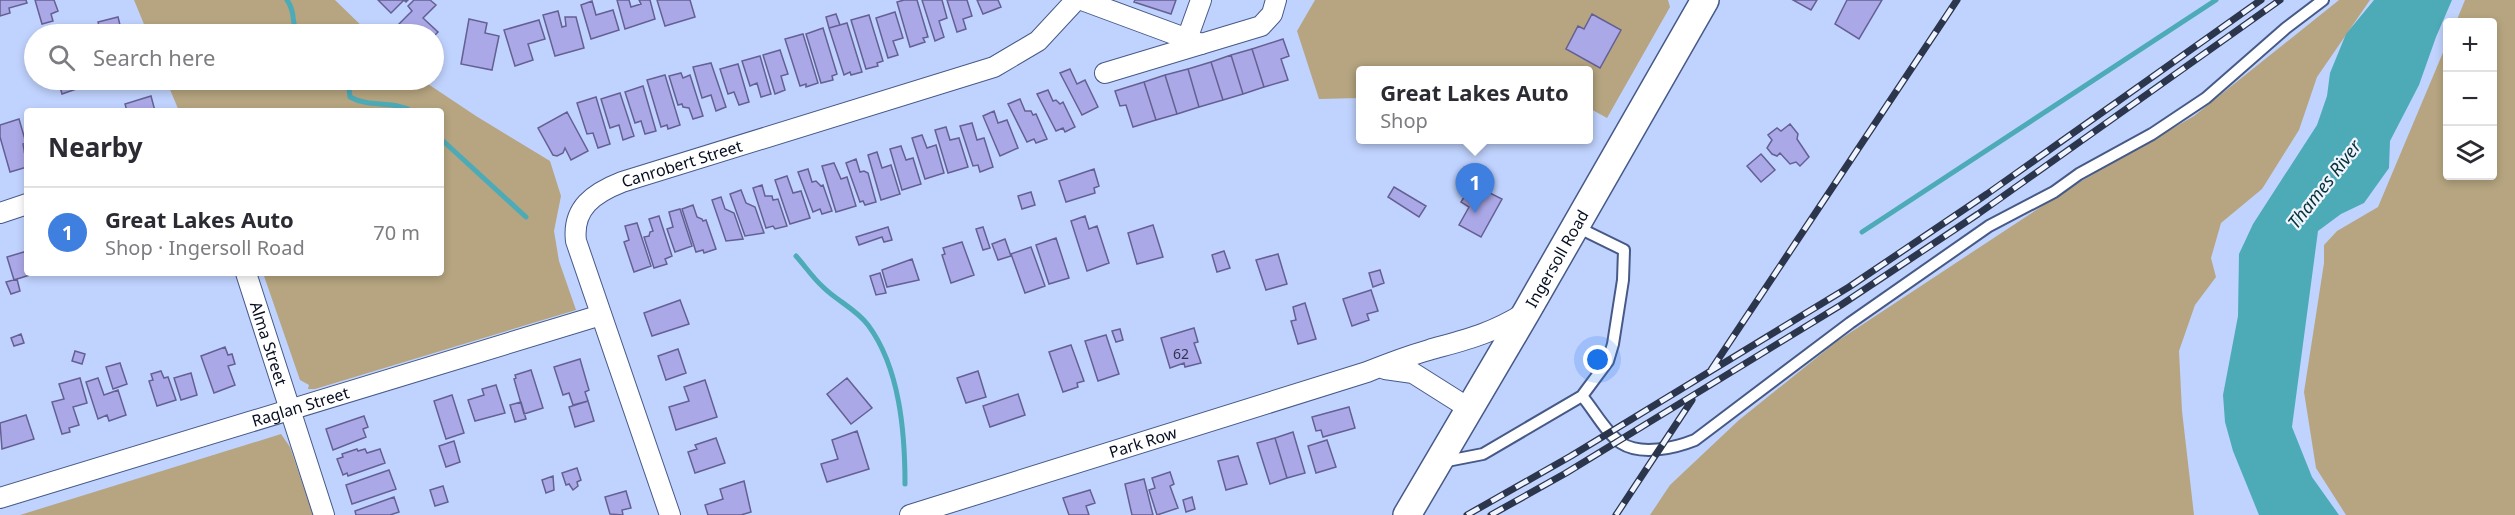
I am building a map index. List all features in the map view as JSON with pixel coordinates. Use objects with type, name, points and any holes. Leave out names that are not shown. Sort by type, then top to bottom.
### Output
[{"type":"main road","name":"Ingersoll Road","points":[[1407,515],[1705,0]]},
{"type":"street","name":"Canrobert Street","points":[[670,515],[575,235],[578,218],[585,203],[602,189],[976,74],[1034,45],[1051,30],[1076,0]]},
{"type":"street","points":[[1082,0],[1194,41]]},
{"type":"street","points":[[1194,41],[1201,0]]},
{"type":"street","points":[[1105,73],[1194,41],[1261,26],[1272,14],[1276,0]]},
{"type":"street","points":[[0,213],[24,205]]},
{"type":"street","name":"Alma Street","points":[[247,276],[324,515]]},
{"type":"street","name":"Park Row","points":[[910,515],[1427,351],[1482,336],[1501,328],[1527,311]]},
{"type":"street","name":"Raglan Street","points":[[0,498],[601,315]]},
{"type":"street","name":"Park Row","points":[[1376,368],[1400,369],[1413,373],[1470,409]]},
{"type":"lane","points":[[1582,396],[1623,444],[1638,449],[1660,449],[1695,440],[1859,316],[1989,226],[2054,192],[2079,174],[2152,134],[2206,99],[2286,28],[2323,0]]},
{"type":"lane","points":[[1438,462],[1483,454],[1582,396],[1608,361],[1613,344],[1623,280],[1624,250],[1575,226]]},
{"type":"shaded area","points":[[134,0],[335,0],[360,24],[144,24]]},
{"type":"shaded area","points":[[1315,0],[1668,0],[1670,7],[1607,118],[1593,110],[1593,66],[1356,66],[1356,98],[1319,99],[1297,31]]},
{"type":"shaded area","points":[[2339,0],[2370,0],[2317,77],[2299,130],[2262,189],[2221,223],[2211,258],[2216,277],[2195,305],[2179,351],[2182,411],[2194,515],[1650,515],[1670,485],[1739,420],[1836,342],[2071,187],[2194,116]]},
{"type":"shaded area","points":[[2465,0],[2515,0],[2515,515],[2346,515],[2316,468],[2304,392],[2324,263],[2324,245],[2337,231],[2378,207],[2443,53],[2443,180],[2497,180],[2497,18],[2458,18]]},
{"type":"shaded area","points":[[170,90],[437,90],[550,161],[561,196],[554,231],[559,261],[576,310],[315,389],[308,389],[309,385],[300,380],[264,276],[444,276],[444,108],[178,108]]},
{"type":"shaded area","points":[[281,434],[290,447],[313,515],[20,515]]},
{"type":"water","name":"Thames River","points":[[2374,0],[2452,0],[2443,18],[2419,85],[2390,141],[2389,168],[2364,203],[2341,214],[2318,231],[2292,427],[2312,477],[2339,515],[2259,515],[2233,451],[2225,422],[2223,395],[2238,316],[2239,254],[2253,224],[2317,125],[2327,96],[2330,73],[2346,34]]},
{"type":"building","points":[[0,0],[26,0],[27,3],[9,8],[10,13],[0,16]]},
{"type":"building","points":[[35,0],[54,0],[58,11],[51,14],[53,21],[42,24]]},
{"type":"building","points":[[378,0],[404,0],[391,13]]},
{"type":"building","points":[[414,0],[430,0],[436,5],[423,18],[429,24],[399,24],[412,11],[408,6]]},
{"type":"building","points":[[617,0],[629,0],[631,7],[641,4],[639,0],[650,0],[655,19],[625,29]]},
{"type":"building","points":[[657,0],[690,0],[695,17],[665,26]]},
{"type":"building","points":[[917,0],[928,37],[923,38],[925,42],[910,47],[897,2]]},
{"type":"building","points":[[922,0],[942,0],[947,18],[939,21],[944,37],[935,41]]},
{"type":"building","points":[[947,0],[967,0],[972,16],[963,19],[966,29],[957,32]]},
{"type":"building","points":[[977,0],[998,0],[1001,7],[983,14]]},
{"type":"building","points":[[1135,0],[1176,0],[1171,14],[1134,2]]},
{"type":"building","points":[[1793,0],[1817,0],[1811,10]]},
{"type":"building","points":[[1847,0],[1882,0],[1859,39],[1835,24]]},
{"type":"building","points":[[592,1],[596,15],[613,10],[619,30],[591,39],[581,5]]},
{"type":"building","points":[[558,11],[562,27],[566,26],[565,17],[576,17],[584,48],[555,56],[543,15]]},
{"type":"building","points":[[895,12],[903,38],[893,41],[898,55],[888,58],[876,18]]},
{"type":"building","points":[[836,14],[840,25],[829,28],[826,17]]},
{"type":"building","points":[[1592,14],[1621,30],[1600,68],[1566,49],[1578,26],[1584,29]]},
{"type":"building","points":[[869,15],[883,61],[877,63],[878,66],[866,69],[851,20]]},
{"type":"building","points":[[118,17],[120,24],[98,24],[98,22]]},
{"type":"building","points":[[469,19],[487,23],[485,33],[499,36],[492,70],[461,64]]},
{"type":"building","points":[[539,20],[545,39],[528,44],[533,60],[515,66],[504,30]]},
{"type":"building","points":[[847,23],[862,72],[851,75],[850,72],[844,75],[829,28]]},
{"type":"building","points":[[823,28],[837,74],[832,76],[833,80],[821,83],[806,34]]},
{"type":"building","points":[[803,34],[818,83],[806,87],[806,84],[800,86],[785,39]]},
{"type":"building","points":[[1283,39],[1289,56],[1281,59],[1288,80],[1264,87],[1252,49]]},
{"type":"building","points":[[1252,49],[1264,87],[1243,94],[1231,55]]},
{"type":"building","points":[[780,50],[788,74],[781,76],[785,90],[775,94],[763,55]]},
{"type":"building","points":[[1231,55],[1243,94],[1223,100],[1211,62]]},
{"type":"building","points":[[760,56],[771,94],[761,97],[757,83],[750,86],[742,61]]},
{"type":"building","points":[[1211,62],[1223,100],[1199,107],[1188,69]]},
{"type":"building","points":[[711,63],[726,107],[716,111],[711,95],[702,98],[693,67]]},
{"type":"building","points":[[738,64],[749,102],[739,105],[734,92],[728,94],[720,69]]},
{"type":"building","points":[[1070,69],[1077,84],[1085,80],[1098,107],[1082,115],[1060,73]]},
{"type":"building","points":[[1188,69],[1199,107],[1177,114],[1165,75]]},
{"type":"building","points":[[681,73],[683,78],[690,75],[703,116],[693,119],[689,108],[683,107],[682,104],[678,105],[669,76]]},
{"type":"building","points":[[665,75],[680,125],[668,129],[667,125],[661,127],[647,80]]},
{"type":"building","points":[[1165,75],[1177,114],[1156,120],[1144,82]]},
{"type":"building","points":[[1144,82],[1156,120],[1133,127],[1126,105],[1120,106],[1115,91]]},
{"type":"building","points":[[643,86],[656,131],[645,134],[641,121],[635,123],[625,92]]},
{"type":"building","points":[[61,90],[73,90],[62,94]]},
{"type":"building","points":[[1048,90],[1053,101],[1056,100],[1060,104],[1063,102],[1075,127],[1065,132],[1063,128],[1056,131],[1037,94]]},
{"type":"building","points":[[620,93],[634,136],[623,140],[619,125],[610,128],[601,99]]},
{"type":"building","points":[[151,96],[154,108],[126,108],[125,104]]},
{"type":"building","points":[[596,97],[610,144],[598,148],[593,133],[587,134],[577,103]]},
{"type":"building","points":[[1020,99],[1025,111],[1036,114],[1047,139],[1036,143],[1034,139],[1027,142],[1008,104]]},
{"type":"building","points":[[994,111],[998,123],[1007,120],[1018,148],[1000,156],[983,116]]},
{"type":"building","points":[[567,112],[588,151],[571,160],[565,148],[563,153],[553,155],[538,128]]},
{"type":"building","points":[[19,119],[24,136],[24,168],[10,172],[0,137],[0,125]]},
{"type":"building","points":[[972,123],[977,140],[984,138],[993,167],[980,172],[978,165],[973,166],[960,126]]},
{"type":"building","points":[[1790,124],[1798,134],[1797,139],[1809,157],[1800,166],[1796,162],[1790,164],[1780,153],[1777,156],[1767,148],[1772,140],[1768,135],[1777,128],[1781,131]]},
{"type":"building","points":[[946,127],[950,140],[959,138],[968,167],[948,173],[935,130]]},
{"type":"building","points":[[922,135],[927,148],[936,145],[944,173],[925,179],[912,138]]},
{"type":"building","points":[[901,146],[906,160],[913,158],[921,184],[902,190],[890,149]]},
{"type":"building","points":[[877,152],[882,168],[891,165],[900,194],[881,200],[868,155]]},
{"type":"building","points":[[1761,154],[1775,170],[1761,182],[1747,166]]},
{"type":"building","points":[[856,159],[860,172],[868,173],[876,202],[865,205],[863,201],[860,202],[846,163]]},
{"type":"building","points":[[834,163],[841,179],[847,177],[856,206],[836,212],[822,166]]},
{"type":"building","points":[[808,169],[812,182],[816,181],[821,186],[823,185],[832,211],[822,214],[820,209],[813,212],[798,172]]},
{"type":"building","points":[[1094,169],[1099,186],[1094,188],[1095,193],[1066,202],[1059,181]]},
{"type":"building","points":[[787,176],[793,193],[801,191],[810,218],[790,224],[775,180]]},
{"type":"building","points":[[762,185],[765,196],[772,196],[773,200],[778,199],[787,226],[775,229],[773,226],[766,228],[753,188]]},
{"type":"building","points":[[1394,187],[1426,206],[1419,217],[1388,197]]},
{"type":"building","points":[[1480,188],[1502,199],[1481,237],[1459,225],[1469,207],[1461,202],[1469,189],[1477,191]]},
{"type":"building","points":[[741,190],[746,203],[755,207],[764,233],[745,236],[730,194]]},
{"type":"building","points":[[1031,192],[1035,205],[1022,209],[1018,196]]},
{"type":"building","points":[[721,197],[725,209],[734,213],[743,239],[726,241],[712,200]]},
{"type":"building","points":[[693,205],[697,217],[703,221],[706,220],[716,249],[704,253],[703,250],[696,252],[682,209]]},
{"type":"building","points":[[680,209],[692,246],[675,252],[667,229],[673,227],[669,212]]},
{"type":"building","points":[[659,216],[672,256],[665,259],[667,264],[654,268],[644,237],[649,236],[653,231],[649,219]]},
{"type":"building","points":[[1085,216],[1089,229],[1097,226],[1109,263],[1087,271],[1071,221]]},
{"type":"building","points":[[637,223],[651,266],[634,272],[624,242],[629,240],[625,226]]},
{"type":"building","points":[[1153,225],[1163,257],[1137,264],[1128,233]]},
{"type":"building","points":[[888,227],[892,240],[884,242],[882,237],[859,245],[856,237]]},
{"type":"building","points":[[983,227],[990,248],[983,250],[976,229]]},
{"type":"building","points":[[1056,238],[1069,278],[1049,284],[1036,245]]},
{"type":"building","points":[[1005,239],[1011,256],[998,260],[992,244]]},
{"type":"building","points":[[962,242],[974,275],[951,283],[942,255],[945,254],[943,248]]},
{"type":"building","points":[[1031,247],[1045,286],[1025,293],[1011,254]]},
{"type":"building","points":[[1224,251],[1230,268],[1217,272],[1212,255]]},
{"type":"building","points":[[24,252],[24,276],[27,276],[14,280],[7,257]]},
{"type":"building","points":[[1278,254],[1287,284],[1266,290],[1256,260]]},
{"type":"building","points":[[912,259],[919,280],[887,287],[882,270]]},
{"type":"building","points":[[1380,270],[1384,283],[1373,287],[1369,273]]},
{"type":"building","points":[[880,273],[886,293],[876,295],[870,276]]},
{"type":"building","points":[[17,279],[20,291],[11,294],[6,282]]},
{"type":"building","points":[[1371,290],[1378,311],[1367,314],[1369,320],[1352,326],[1343,299]]},
{"type":"building","points":[[680,300],[689,324],[652,336],[644,313]]},
{"type":"building","points":[[1305,303],[1316,339],[1298,344],[1291,321],[1296,320],[1293,307]]},
{"type":"building","points":[[1194,328],[1198,342],[1194,343],[1201,363],[1185,367],[1184,363],[1170,368],[1161,338]]},
{"type":"building","points":[[1120,329],[1123,340],[1116,342],[1112,331]]},
{"type":"building","points":[[21,334],[24,343],[14,346],[11,338]]},
{"type":"building","points":[[1106,335],[1119,374],[1098,381],[1085,341]]},
{"type":"building","points":[[1071,345],[1084,381],[1077,383],[1078,387],[1063,392],[1049,352]]},
{"type":"building","points":[[225,347],[228,355],[232,354],[235,364],[228,366],[235,385],[214,393],[201,356]]},
{"type":"building","points":[[678,349],[686,373],[666,380],[658,356]]},
{"type":"building","points":[[75,351],[85,354],[82,364],[72,361]]},
{"type":"building","points":[[580,359],[589,390],[585,392],[588,401],[573,405],[569,393],[563,395],[554,367]]},
{"type":"building","points":[[120,363],[127,384],[113,389],[106,367]]},
{"type":"building","points":[[531,370],[543,408],[524,414],[514,379],[515,375]]},
{"type":"building","points":[[161,371],[164,378],[168,377],[176,400],[157,406],[149,381],[153,380],[151,374]]},
{"type":"building","points":[[978,371],[986,397],[966,403],[957,378]]},
{"type":"building","points":[[191,373],[197,395],[181,400],[174,378]]},
{"type":"building","points":[[80,378],[87,403],[73,407],[79,425],[69,428],[70,432],[62,434],[52,402],[64,399],[59,384]]},
{"type":"building","points":[[98,378],[104,395],[118,390],[126,415],[109,421],[107,415],[98,419],[86,382]]},
{"type":"building","points":[[847,378],[872,408],[851,424],[827,394]]},
{"type":"building","points":[[705,380],[717,417],[676,430],[669,407],[689,401],[684,387]]},
{"type":"building","points":[[496,385],[505,413],[475,421],[468,400],[484,395],[482,389]]},
{"type":"building","points":[[1018,394],[1025,415],[990,427],[983,406]]},
{"type":"building","points":[[452,395],[464,433],[446,439],[434,401]]},
{"type":"building","points":[[588,401],[594,421],[575,427],[569,407]]},
{"type":"building","points":[[521,402],[526,419],[515,422],[510,405]]},
{"type":"building","points":[[1349,407],[1355,428],[1323,437],[1321,430],[1316,431],[1312,417]]},
{"type":"building","points":[[26,415],[34,439],[2,449],[0,423]]},
{"type":"building","points":[[364,416],[368,427],[363,429],[366,437],[333,450],[326,429]]},
{"type":"building","points":[[857,431],[869,469],[827,482],[821,464],[838,459],[832,440]]},
{"type":"building","points":[[1293,432],[1305,473],[1287,478],[1275,438]]},
{"type":"building","points":[[716,438],[725,463],[695,473],[688,452],[697,449],[695,445]]},
{"type":"building","points":[[1275,438],[1287,478],[1270,484],[1257,443]]},
{"type":"building","points":[[1327,440],[1336,467],[1316,473],[1308,446]]},
{"type":"building","points":[[454,441],[460,462],[446,467],[439,446]]},
{"type":"building","points":[[357,449],[358,451],[365,449],[367,453],[380,449],[385,463],[348,476],[347,473],[343,475],[337,459],[343,457],[342,454]]},
{"type":"building","points":[[1238,456],[1247,484],[1226,490],[1218,461]]},
{"type":"building","points":[[577,468],[581,480],[577,482],[578,486],[573,490],[569,484],[566,485],[562,473]]},
{"type":"building","points":[[389,470],[396,489],[352,504],[346,485]]},
{"type":"building","points":[[1170,472],[1174,484],[1170,486],[1178,508],[1157,515],[1149,490],[1155,488],[1152,478]]},
{"type":"building","points":[[553,476],[554,490],[546,493],[542,480]]},
{"type":"building","points":[[1144,479],[1153,515],[1132,515],[1125,484]]},
{"type":"building","points":[[744,481],[751,512],[741,515],[708,515],[705,505],[723,499],[720,489]]},
{"type":"building","points":[[443,486],[448,502],[435,506],[430,490]]},
{"type":"building","points":[[1090,490],[1095,503],[1086,506],[1089,515],[1069,515],[1063,498]]},
{"type":"building","points":[[626,491],[631,508],[622,510],[623,515],[610,514],[605,497]]},
{"type":"building","points":[[394,497],[399,512],[390,515],[356,515],[355,511]]},
{"type":"building","points":[[1192,497],[1195,509],[1186,512],[1183,500]]},
{"type":"waterway","points":[[287,0],[292,10],[294,24]]},
{"type":"waterway","points":[[1862,232],[2216,0]]},
{"type":"waterway","points":[[349,90],[350,97],[357,100],[404,108]]},
{"type":"waterway","points":[[444,142],[526,217]]},
{"type":"waterway","points":[[796,256],[823,287],[863,319],[879,342],[894,381],[898,401],[904,444],[905,484]]},
{"type":"railway","points":[[1711,370],[1957,0]]},
{"type":"railway","points":[[1467,515],[1571,456],[1849,287],[1987,194],[2261,0]]},
{"type":"railway","points":[[1491,515],[1566,473],[1841,305],[1978,214],[2280,0]]},
{"type":"railway","points":[[1616,515],[1692,400]]},
{"type":"place","name":"Great Lakes Auto","points":[[1475,213]]}]
